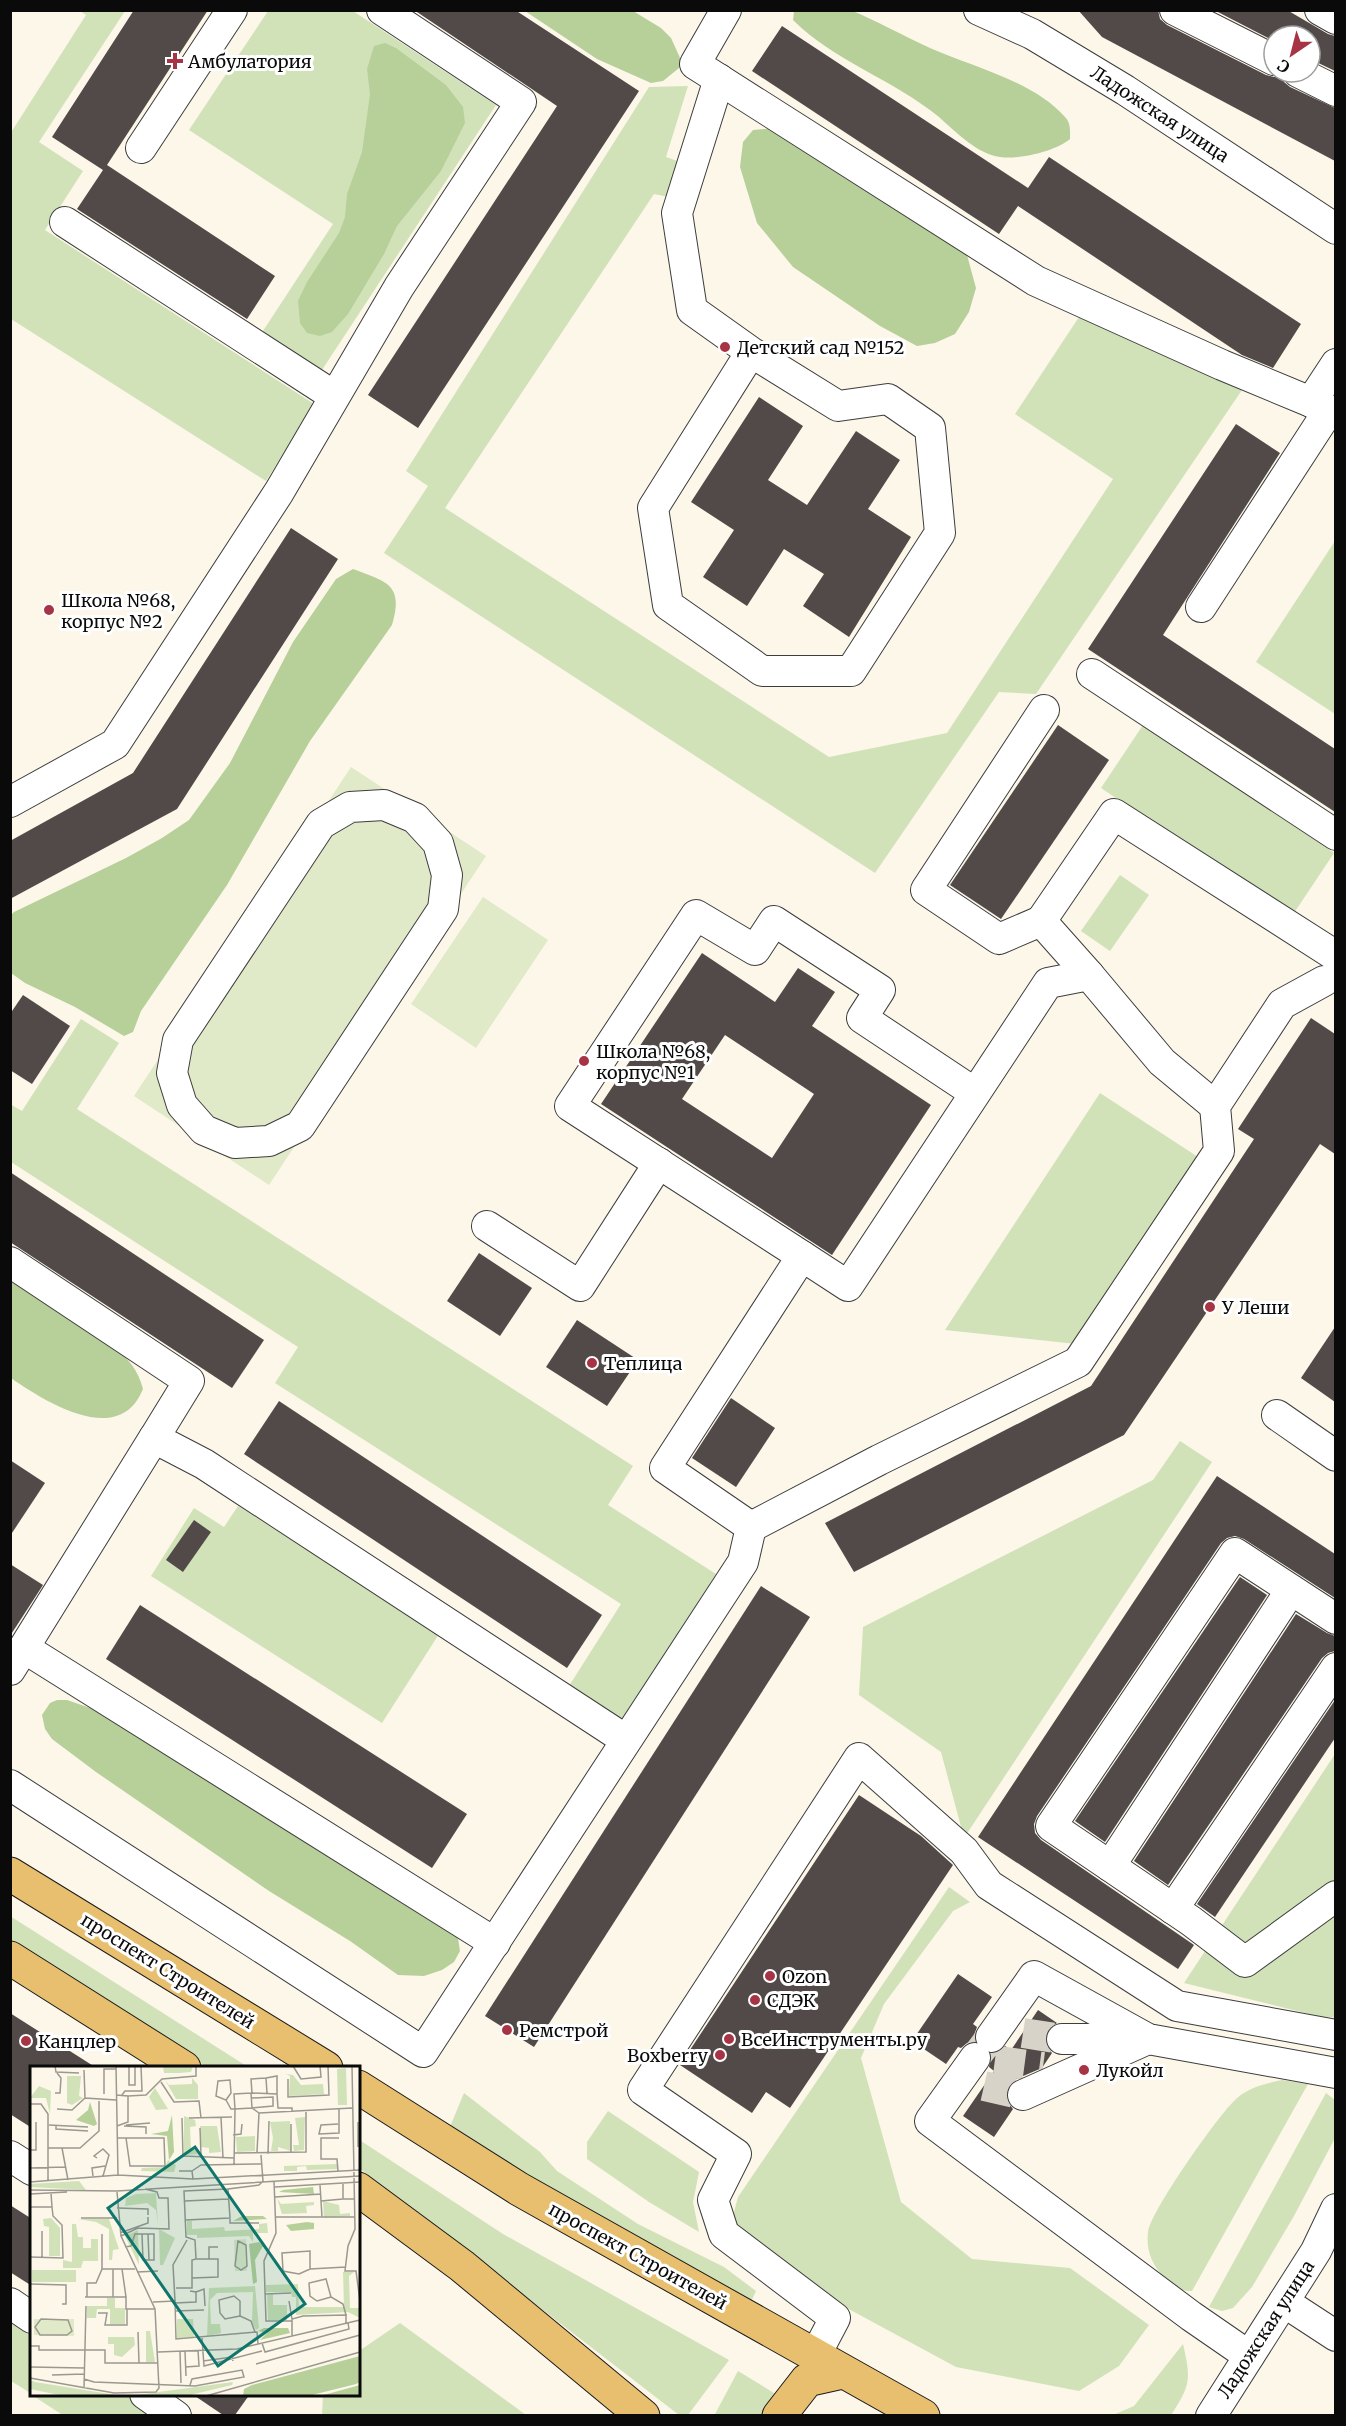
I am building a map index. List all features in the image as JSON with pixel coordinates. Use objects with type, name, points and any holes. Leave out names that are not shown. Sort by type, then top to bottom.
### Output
[{"type":"main road","name":"проспект Строителей","points":[[10,1874],[324,2066]]},
{"type":"main road","points":[[10,1958],[182,2066]]},
{"type":"main road","name":"проспект Строителей","points":[[360,2088],[519,2189],[923,2415]]},
{"type":"main road","points":[[360,2190],[462,2266],[642,2415]]},
{"type":"main road","points":[[778,2415],[807,2380],[843,2372]]},
{"type":"street","points":[[141,148],[231,10]]},
{"type":"street","points":[[10,802],[115,744],[279,492],[399,286],[521,102],[382,10]]},
{"type":"street","points":[[726,10],[695,64],[1036,281],[1325,409]]},
{"type":"street","name":"Ладожская улица","points":[[979,10],[1032,34],[1106,79],[1335,229]]},
{"type":"street","points":[[1175,10],[1262,54]]},
{"type":"street","points":[[1320,10],[1335,19]]},
{"type":"street","points":[[719,79],[677,213],[692,310],[751,352],[838,406],[888,399],[930,428],[940,533],[851,671],[762,671],[668,605],[653,508],[751,352]]},
{"type":"street","points":[[65,222],[334,396]]},
{"type":"street","points":[[1201,607],[1325,409],[1335,364]]},
{"type":"street","points":[[1092,674],[1335,835]]},
{"type":"street","points":[[10,1785],[423,2052],[743,1562],[751,1527],[879,1460],[1078,1362],[1218,1151],[1215,1106],[1282,1004],[1332,972],[1114,814],[1041,921],[999,939],[926,890],[1044,710]]},
{"type":"street","points":[[384,806],[415,818],[438,843],[447,875],[442,909],[300,1126],[269,1141],[235,1143],[204,1130],[182,1105],[172,1073],[178,1040],[321,824],[350,807],[384,806]]},
{"type":"street","points":[[975,1093],[861,1018],[879,990],[774,921],[755,950],[696,915],[570,1106],[848,1286],[975,1093],[1048,982],[1089,975]]},
{"type":"street","points":[[1041,921],[1162,1062],[1215,1106]]},
{"type":"street","points":[[487,1226],[580,1286],[659,1163]]},
{"type":"street","points":[[751,1527],[665,1468],[802,1256]]},
{"type":"street","points":[[10,1262],[189,1382],[17,1659],[495,1943]]},
{"type":"street","points":[[1277,1414],[1335,1456]]},
{"type":"street","points":[[154,1438],[204,1464],[626,1740]]},
{"type":"street","points":[[1335,1619],[1235,1553],[1051,1826],[1173,1909],[1245,1962],[1335,1896]]},
{"type":"street","points":[[1110,1866],[1292,1590]]},
{"type":"street","points":[[1173,1909],[1335,1668]]},
{"type":"street","points":[[815,2356],[835,2318],[724,2234],[713,2200],[736,2154],[643,2090],[859,1758],[964,1851],[989,1885],[1177,2006],[1335,2035]]},
{"type":"street","points":[[1148,2039],[1034,1976],[988,2054],[930,2121],[1191,2316],[1249,2356]]},
{"type":"street","points":[[1062,2039],[1148,2039],[1335,2073]]},
{"type":"street","points":[[1043,2067],[1148,2039]]},
{"type":"street","points":[[1023,2095],[1148,2039]]},
{"type":"street","points":[[10,2156],[30,2169]]},
{"type":"street","name":"Ладожская улица","points":[[1211,2415],[1284,2302],[1326,2258],[1335,2209]]},
{"type":"street","points":[[1284,2302],[1335,2336]]},
{"type":"street","points":[[10,2304],[30,2317]]},
{"type":"street","points":[[148,2396],[176,2415]]},
{"type":"green space","points":[[850,10],[930,48],[1020,84],[1052,104],[1067,119],[1070,139],[1047,151],[1027,156],[1008,158],[983,152],[967,142],[921,104],[845,59],[793,20],[794,11]]},
{"type":"green space","points":[[80,11],[125,11],[39,142],[83,171],[45,230],[314,404],[266,481],[11,319],[10,134],[86,15]]},
{"type":"green space","points":[[268,11],[353,11],[496,105],[318,376],[259,337],[333,224],[189,130]]},
{"type":"green space","points":[[525,11],[633,11],[661,28],[671,38],[681,60],[679,68],[663,81],[651,83],[597,59]]},
{"type":"green space","points":[[385,43],[396,48],[446,85],[463,107],[465,123],[441,171],[397,226],[384,254],[348,314],[332,332],[320,336],[307,333],[300,323],[298,301],[307,282],[339,233],[345,217],[347,194],[362,152],[370,94],[367,69],[374,46]]},
{"type":"green space","points":[[688,86],[666,157],[683,163],[674,198],[654,194],[445,508],[829,757],[947,733],[1113,479],[1015,414],[1079,317],[1209,366],[1244,387],[1036,694],[999,692],[875,873],[384,553],[428,486],[406,471],[649,87]]},
{"type":"green space","points":[[774,128],[888,205],[947,236],[967,255],[976,288],[969,312],[955,334],[935,343],[917,346],[880,326],[793,267],[757,223],[740,167],[743,142],[753,130]]},
{"type":"green space","points":[[1335,541],[1336,714],[1256,662]]},
{"type":"green space","points":[[353,569],[375,577],[390,586],[396,601],[392,625],[310,741],[227,885],[141,1011],[133,1032],[124,1036],[75,1007],[25,983],[11,973],[11,915],[126,858],[189,820],[230,763],[293,642],[336,579]]},
{"type":"green space","points":[[1143,725],[1334,853],[1292,916],[1101,788]]},
{"type":"green space","points":[[351,767],[486,856],[269,1185],[134,1096]]},
{"type":"green space","points":[[1120,875],[1149,895],[1110,951],[1081,931]]},
{"type":"green space","points":[[483,897],[548,940],[476,1048],[411,1004]]},
{"type":"green space","points":[[81,1019],[119,1043],[77,1109],[633,1466],[608,1505],[716,1574],[622,1720],[569,1686],[621,1604],[275,1383],[298,1347],[11,1162],[10,1104],[22,1111]]},
{"type":"green space","points":[[1100,1093],[1198,1157],[1076,1344],[945,1330]]},
{"type":"green space","points":[[10,1281],[115,1347],[125,1356],[136,1371],[143,1389],[132,1407],[117,1416],[99,1418],[80,1415],[42,1398],[11,1378]]},
{"type":"green space","points":[[1180,1441],[1212,1462],[964,1838],[941,1752],[859,1695],[863,1627],[1153,1480]]},
{"type":"green space","points":[[238,1506],[439,1634],[382,1723],[151,1576],[194,1508],[224,1527]]},
{"type":"green space","points":[[67,1700],[93,1709],[457,1932],[460,1951],[454,1962],[442,1970],[424,1976],[398,1975],[350,1941],[269,1891],[52,1739],[45,1729],[42,1715],[50,1703]]},
{"type":"green space","points":[[1335,1754],[1335,2017],[1325,2018],[1184,1983]]},
{"type":"green space","points":[[949,1887],[970,1902],[953,1911],[884,2004],[861,2058],[901,2202],[972,2259],[1070,2268],[1149,2325],[1119,2366],[1079,2391],[956,2367],[832,2300],[733,2228],[738,2197]]},
{"type":"green space","points":[[10,1916],[246,2066],[205,2066],[11,1941]]},
{"type":"green space","points":[[1282,2080],[1308,2084],[1192,2291],[1171,2284],[1157,2269],[1149,2250],[1148,2232],[1160,2205],[1185,2166],[1233,2102],[1249,2090]]},
{"type":"green space","points":[[464,2093],[540,2152],[557,2171],[638,2224],[724,2267],[756,2291],[751,2302],[447,2134]]},
{"type":"green space","points":[[1326,2093],[1335,2100],[1335,2138],[1294,2216],[1252,2287],[1233,2308],[1222,2311],[1209,2307]]},
{"type":"green space","points":[[608,2111],[699,2172],[693,2202],[699,2232],[649,2202],[587,2159],[587,2142]]},
{"type":"green space","points":[[360,2140],[503,2234],[729,2360],[688,2415],[679,2415],[360,2169]]},
{"type":"green space","points":[[10,2321],[30,2333],[30,2393],[11,2381]]},
{"type":"green space","points":[[400,2323],[526,2415],[322,2415],[323,2396],[360,2396],[360,2350]]},
{"type":"green space","points":[[1183,2344],[1188,2381],[1171,2415],[1113,2415],[1134,2406]]},
{"type":"green space","points":[[738,2371],[779,2396],[766,2415],[714,2416]]},
{"type":"green space","points":[[34,2396],[127,2396],[158,2415],[61,2415]]},
{"type":"building","points":[[134,10],[208,10],[107,165],[275,276],[247,319],[77,209],[103,170],[52,137]]},
{"type":"building","points":[[414,10],[515,10],[639,91],[418,428],[368,395],[557,106]]},
{"type":"building","points":[[1078,10],[1158,10],[1160,19],[1167,25],[1262,73],[1262,84],[1286,84],[1335,108],[1335,161],[1102,37]]},
{"type":"building","points":[[1214,10],[1287,10],[1311,24],[1262,24],[1262,35]]},
{"type":"building","points":[[782,26],[1028,188],[1049,157],[1301,324],[1273,368],[1242,355],[1018,206],[999,234],[752,71]]},
{"type":"building","points":[[1322,30],[1335,36],[1335,71],[1322,65]]},
{"type":"building","points":[[759,397],[803,426],[768,480],[807,505],[856,431],[900,460],[868,509],[911,537],[849,637],[803,606],[824,574],[784,549],[747,606],[703,577],[734,530],[691,502]]},
{"type":"building","points":[[1236,424],[1280,453],[1163,635],[1335,749],[1335,812],[1088,649]]},
{"type":"building","points":[[291,528],[338,559],[177,809],[10,899],[10,841],[133,773]]},
{"type":"building","points":[[1058,725],[1109,760],[1001,919],[950,885]]},
{"type":"building","points":[[702,953],[775,1002],[798,968],[835,992],[812,1026],[931,1105],[832,1255],[601,1104]],"holes":[[[725,1035],[814,1094],[772,1158],[682,1099]]]},
{"type":"building","points":[[23,995],[70,1026],[32,1084],[10,1070],[10,1014]]},
{"type":"building","points":[[1311,1018],[1335,1034],[1335,1154],[1320,1144],[1124,1435],[854,1572],[825,1523],[1091,1386],[1254,1139],[1238,1129]]},
{"type":"building","points":[[10,1172],[264,1340],[232,1388],[10,1242]]},
{"type":"building","points":[[479,1253],[532,1288],[500,1336],[447,1301]]},
{"type":"building","name":"Теплица","points":[[577,1320],[638,1360],[607,1406],[546,1367]]},
{"type":"building","points":[[1335,1327],[1335,1402],[1301,1378]]},
{"type":"building","points":[[731,1398],[775,1428],[736,1487],[692,1458]]},
{"type":"building","points":[[279,1401],[602,1615],[567,1668],[244,1454]]},
{"type":"building","points":[[10,1460],[45,1483],[10,1536]]},
{"type":"building","points":[[1217,1476],[1335,1554],[1335,1598],[1244,1539],[1235,1536],[1227,1538],[1221,1543],[1037,1816],[1034,1824],[1035,1833],[1041,1840],[1194,1945],[1178,1969],[978,1837]]},
{"type":"building","points":[[194,1520],[211,1532],[183,1572],[166,1560]]},
{"type":"building","points":[[10,1564],[43,1585],[10,1636]]},
{"type":"building","points":[[1240,1577],[1267,1595],[1105,1842],[1075,1821]]},
{"type":"building","points":[[761,1586],[810,1617],[534,2047],[485,2016]]},
{"type":"building","points":[[140,1605],[467,1814],[432,1868],[106,1659]]},
{"type":"building","points":[[1296,1614],[1335,1636],[1335,1651],[1322,1658],[1168,1885],[1134,1861]]},
{"type":"building","points":[[1335,1700],[1335,1738],[1215,1917],[1197,1904]]},
{"type":"building","points":[[859,1795],[921,1836],[953,1865],[790,2108],[766,2092],[752,2113],[680,2065]]},
{"type":"building","points":[[958,1974],[992,1997],[973,2024],[977,2027],[974,2035],[975,2041],[961,2048],[958,2047],[946,2064],[912,2041]]},
{"type":"building","points":[[1038,2010],[1057,2023],[1047,2030],[1045,2038],[1047,2047],[1052,2053],[1042,2068],[1016,2079],[1009,2085],[1006,2094],[1007,2101],[1013,2109],[994,2137],[963,2116],[994,2071],[989,2067],[991,2054],[999,2052],[1005,2046],[1011,2050]]},
{"type":"building","points":[[10,2013],[93,2066],[30,2066],[30,2127],[10,2114]]},
{"type":"building","points":[[10,2205],[30,2218],[30,2285],[10,2272]]},
{"type":"building","points":[[195,2396],[249,2396],[235,2415],[223,2415]]},
{"type":"tunnel","points":[[1023,2033],[1062,2039]]},
{"type":"tunnel","points":[[990,2038],[975,2058],[1043,2067]]},
{"type":"tunnel","points":[[984,2086],[1023,2095]]},
{"type":"place","name":"Амбулатория","points":[[175,61]]},
{"type":"place","name":"Детский сад №152","points":[[725,347]]},
{"type":"place","name":"Школа №68, корпус №2","points":[[49,610]]},
{"type":"place","name":"Школа №68, корпус №1","points":[[584,1061]]},
{"type":"place","name":"У Леши","points":[[1210,1307]]},
{"type":"place","name":"Теплица","points":[[592,1363]]},
{"type":"place","name":"Ozon","points":[[770,1976]]},
{"type":"place","name":"СДЭК","points":[[755,2000]]},
{"type":"place","name":"Ремстрой","points":[[507,2030]]},
{"type":"place","name":"ВсеИнструменты.ру","points":[[729,2039]]},
{"type":"place","name":"Канцлер","points":[[26,2041]]},
{"type":"place","name":"Boxberry","points":[[720,2055]]},
{"type":"place","name":"Лукойл","points":[[1084,2070]]}]
